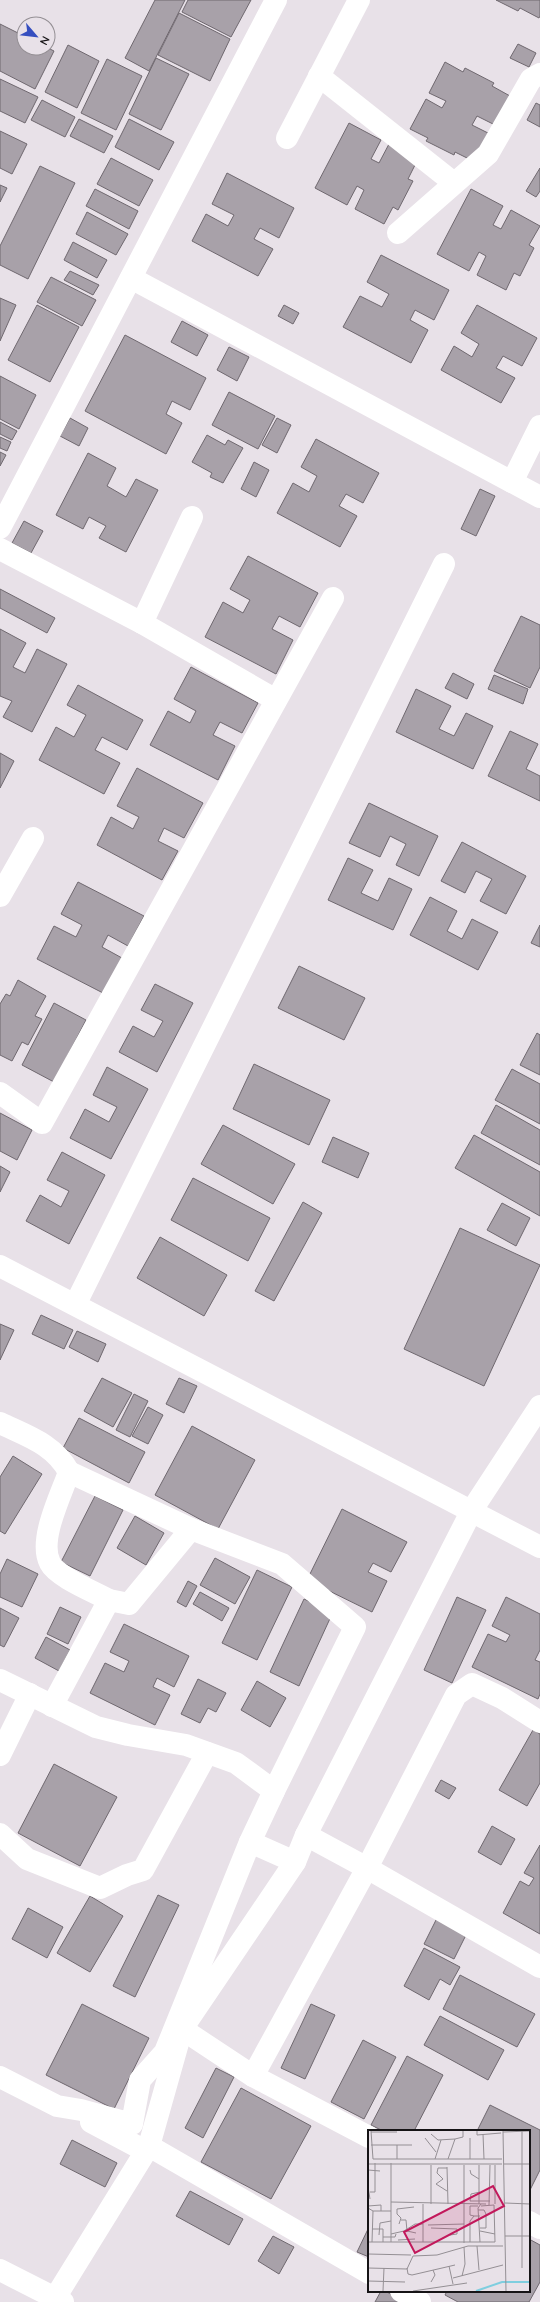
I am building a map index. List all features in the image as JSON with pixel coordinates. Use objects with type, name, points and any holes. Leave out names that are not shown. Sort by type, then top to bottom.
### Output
[{"type":"street","points":[[0,528],[276,0]]},
{"type":"street","points":[[287,138],[358,0]]},
{"type":"street","points":[[398,233],[488,154],[531,79],[540,74]]},
{"type":"street","points":[[319,76],[454,183]]},
{"type":"street","points":[[131,278],[540,497]]},
{"type":"street","points":[[512,482],[540,426]]},
{"type":"street","points":[[142,623],[192,517]]},
{"type":"street","points":[[0,549],[142,623],[276,700]]},
{"type":"street","points":[[76,1303],[444,564]]},
{"type":"street","points":[[0,1093],[42,1123],[333,598]]},
{"type":"street","points":[[0,896],[33,838]]},
{"type":"street","points":[[0,1266],[76,1303],[540,1547]]},
{"type":"street","points":[[0,2270],[59,2300],[149,2146],[182,2029],[295,1862],[306,1835],[472,1510],[540,1406]]},
{"type":"street","points":[[0,1423],[51,1449],[62,1459],[68,1472],[191,1529],[282,1564],[355,1627],[250,1842],[164,2052],[140,2080],[132,2124],[57,2106],[0,2077]]},
{"type":"street","points":[[68,1472],[45,1541],[50,1563],[62,1575],[109,1600],[129,1604],[191,1529]]},
{"type":"street","points":[[52,1706],[109,1600]]},
{"type":"street","points":[[0,1680],[96,1727],[128,1735],[186,1745],[236,1763],[274,1791]]},
{"type":"street","points":[[253,2076],[368,1868],[456,1695],[472,1684],[502,1698],[540,1722]]},
{"type":"street","points":[[0,1756],[30,1694]]},
{"type":"street","points":[[0,1834],[27,1859],[100,1888],[126,1875],[143,1870],[207,1753]]},
{"type":"street","points":[[306,1835],[368,1868],[540,1967]]},
{"type":"street","points":[[250,1842],[295,1862]]},
{"type":"street","points":[[182,2029],[253,2076],[368,2136]]},
{"type":"street","points":[[62,2107],[138,2147],[149,2146],[368,2272]]},
{"type":"street","points":[[530,2223],[540,2228]]},
{"type":"street","points":[[403,2292],[420,2302]]},
{"type":"building","points":[[155,0],[185,0],[149,71],[125,58]]},
{"type":"building","points":[[188,0],[251,0],[231,37],[182,12]]},
{"type":"building","points":[[496,0],[540,0],[540,16],[539,18],[520,8],[518,11]]},
{"type":"building","points":[[179,13],[230,39],[210,81],[158,55]]},
{"type":"building","points":[[0,24],[16,32],[16,56],[52,56],[35,89],[0,71]]},
{"type":"building","points":[[518,44],[536,53],[529,67],[510,58]]},
{"type":"building","points":[[68,45],[99,61],[77,108],[45,92]]},
{"type":"building","points":[[156,58],[189,74],[161,130],[129,114]]},
{"type":"building","points":[[107,59],[142,76],[116,130],[81,113]]},
{"type":"building","points":[[445,62],[463,72],[465,68],[494,83],[492,86],[510,96],[495,125],[477,116],[472,125],[490,134],[475,162],[455,152],[454,155],[426,141],[428,138],[410,129],[426,99],[442,108],[446,101],[429,93]]},
{"type":"building","points":[[0,79],[38,97],[25,123],[0,111]]},
{"type":"building","points":[[42,100],[75,117],[65,137],[31,120]]},
{"type":"building","points":[[536,103],[540,105],[540,127],[527,120]]},
{"type":"building","points":[[79,119],[113,136],[104,153],[70,136]]},
{"type":"building","points":[[129,119],[174,142],[159,170],[115,147]]},
{"type":"building","points":[[349,123],[381,140],[371,159],[379,163],[389,144],[418,159],[408,179],[413,181],[398,210],[393,207],[384,224],[355,209],[364,190],[357,186],[347,205],[315,188]]},
{"type":"building","points":[[0,131],[27,144],[12,174],[0,168]]},
{"type":"building","points":[[111,158],[153,180],[139,206],[97,184]]},
{"type":"building","points":[[40,166],[75,183],[28,279],[0,265],[0,246]]},
{"type":"building","points":[[540,168],[540,191],[536,197],[526,191]]},
{"type":"building","points":[[227,173],[294,208],[279,238],[260,228],[254,239],[273,249],[258,276],[192,241],[206,214],[228,226],[234,215],[212,204]]},
{"type":"building","points":[[0,185],[7,188],[0,202]]},
{"type":"building","points":[[95,189],[138,211],[129,229],[86,206]]},
{"type":"building","points":[[471,189],[503,206],[493,225],[501,229],[511,210],[540,226],[529,245],[534,248],[520,276],[514,273],[506,290],[477,275],[486,256],[479,252],[469,271],[437,254]]},
{"type":"building","points":[[87,212],[128,234],[116,255],[76,234]]},
{"type":"building","points":[[73,242],[107,260],[97,278],[64,260]]},
{"type":"building","points":[[381,255],[449,290],[434,320],[415,310],[410,320],[428,330],[411,363],[343,327],[360,296],[382,307],[389,294],[367,282]]},
{"type":"building","points":[[70,271],[99,285],[93,295],[64,280]]},
{"type":"building","points":[[51,277],[96,300],[82,326],[37,302]]},
{"type":"building","points":[[0,298],[16,305],[0,341]]},
{"type":"building","points":[[37,305],[79,327],[50,382],[8,360]]},
{"type":"building","points":[[284,305],[299,313],[293,324],[278,316]]},
{"type":"building","points":[[477,305],[537,338],[522,366],[503,356],[496,368],[515,378],[501,403],[441,370],[454,346],[472,357],[479,344],[461,333]]},
{"type":"building","points":[[182,321],[208,335],[197,356],[171,342]]},
{"type":"building","points":[[125,335],[206,378],[190,410],[172,401],[166,414],[182,423],[166,454],[85,411]]},
{"type":"building","points":[[229,347],[249,357],[237,381],[217,370]]},
{"type":"building","points":[[0,376],[36,395],[19,429],[0,419]]},
{"type":"building","points":[[229,392],[275,416],[258,449],[212,425]]},
{"type":"building","points":[[70,418],[88,428],[79,446],[60,436]]},
{"type":"building","points":[[277,418],[291,425],[277,453],[262,445]]},
{"type":"building","points":[[0,422],[17,431],[12,440],[0,434]]},
{"type":"building","points":[[207,435],[225,445],[228,440],[243,448],[223,483],[210,477],[212,473],[192,462]]},
{"type":"building","points":[[0,437],[11,442],[7,451],[0,448]]},
{"type":"building","points":[[316,439],[379,473],[363,503],[346,494],[339,506],[357,516],[340,547],[277,513],[293,483],[309,492],[317,476],[301,467]]},
{"type":"building","points":[[0,452],[6,455],[0,466]]},
{"type":"building","points":[[88,453],[116,468],[107,486],[126,497],[136,479],[158,490],[126,552],[99,538],[106,526],[89,517],[83,529],[56,515]]},
{"type":"building","points":[[254,462],[269,470],[256,497],[241,489]]},
{"type":"building","points":[[480,489],[495,496],[476,536],[461,529]]},
{"type":"building","points":[[24,521],[43,531],[31,553],[12,543]]},
{"type":"building","points":[[248,556],[318,593],[300,627],[279,616],[272,629],[293,640],[276,674],[205,637],[223,602],[243,613],[250,600],[230,589]]},
{"type":"building","points":[[0,589],[55,618],[47,633],[0,608]]},
{"type":"building","points":[[521,616],[540,625],[540,667],[530,688],[494,671]]},
{"type":"building","points":[[0,629],[26,643],[13,667],[25,673],[37,649],[67,664],[32,732],[3,717],[12,701],[0,696]]},
{"type":"building","points":[[191,667],[258,703],[242,733],[220,722],[213,735],[235,746],[218,780],[150,745],[168,711],[190,723],[196,711],[174,699]]},
{"type":"building","points":[[453,673],[474,684],[467,699],[445,688]]},
{"type":"building","points":[[494,675],[528,689],[523,704],[488,689]]},
{"type":"building","points":[[78,685],[143,720],[127,750],[102,737],[95,750],[120,763],[104,794],[39,760],[56,727],[74,737],[86,715],[67,705]]},
{"type":"building","points":[[416,689],[451,706],[439,729],[454,736],[466,713],[493,726],[473,769],[396,732]]},
{"type":"building","points":[[510,731],[538,744],[526,769],[540,776],[540,801],[488,776]]},
{"type":"building","points":[[0,753],[14,761],[0,788]]},
{"type":"building","points":[[137,768],[203,803],[184,838],[164,828],[158,841],[178,851],[162,880],[97,845],[111,817],[133,829],[139,817],[117,806]]},
{"type":"building","points":[[369,803],[438,836],[419,876],[396,865],[406,844],[390,836],[380,857],[349,843]]},
{"type":"building","points":[[462,842],[526,876],[506,914],[480,901],[492,879],[476,871],[465,893],[441,881]]},
{"type":"building","points":[[348,858],[373,870],[361,893],[378,901],[389,878],[412,889],[393,930],[328,900]]},
{"type":"building","points":[[78,882],[144,916],[128,946],[108,935],[102,947],[122,958],[103,993],[37,959],[54,926],[76,937],[82,925],[61,914]]},
{"type":"building","points":[[430,897],[457,911],[447,931],[462,939],[472,919],[498,932],[478,970],[410,935]]},
{"type":"building","points":[[540,925],[540,947],[531,943]]},
{"type":"building","points":[[299,966],[365,998],[344,1040],[278,1008]]},
{"type":"building","points":[[18,980],[46,996],[35,1016],[42,1019],[28,1045],[22,1042],[12,1061],[0,1055],[0,1004],[6,994],[10,996]]},
{"type":"building","points":[[155,984],[193,1003],[157,1072],[119,1052],[133,1026],[154,1037],[163,1021],[141,1010]]},
{"type":"building","points":[[54,1003],[86,1020],[54,1082],[22,1065]]},
{"type":"building","points":[[537,1033],[540,1035],[540,1075],[520,1065]]},
{"type":"building","points":[[254,1064],[330,1100],[309,1145],[233,1109]]},
{"type":"building","points":[[107,1067],[148,1089],[111,1159],[70,1138],[85,1109],[109,1122],[117,1107],[93,1095]]},
{"type":"building","points":[[512,1069],[540,1084],[540,1124],[495,1100]]},
{"type":"building","points":[[496,1105],[540,1130],[540,1165],[481,1133]]},
{"type":"building","points":[[0,1113],[32,1130],[17,1160],[0,1151]]},
{"type":"building","points":[[223,1125],[295,1164],[273,1204],[201,1164]]},
{"type":"building","points":[[474,1135],[540,1172],[540,1216],[455,1168]]},
{"type":"building","points":[[333,1137],[369,1153],[358,1178],[322,1162]]},
{"type":"building","points":[[62,1152],[105,1175],[69,1244],[26,1221],[40,1195],[61,1207],[69,1191],[47,1180]]},
{"type":"building","points":[[0,1166],[10,1172],[0,1192]]},
{"type":"building","points":[[193,1178],[270,1218],[248,1261],[171,1220]]},
{"type":"building","points":[[303,1202],[322,1213],[274,1301],[255,1291]]},
{"type":"building","points":[[502,1203],[530,1218],[516,1246],[487,1230]]},
{"type":"building","points":[[460,1228],[540,1265],[484,1386],[404,1349]]},
{"type":"building","points":[[160,1237],[227,1275],[204,1316],[137,1278]]},
{"type":"building","points":[[41,1315],[73,1330],[64,1349],[32,1334]]},
{"type":"building","points":[[0,1324],[14,1330],[0,1360]]},
{"type":"building","points":[[77,1331],[106,1344],[98,1362],[69,1347]]},
{"type":"building","points":[[102,1378],[132,1393],[113,1427],[84,1411]]},
{"type":"building","points":[[179,1378],[197,1386],[184,1413],[166,1404]]},
{"type":"building","points":[[134,1394],[148,1401],[130,1437],[116,1430]]},
{"type":"building","points":[[148,1407],[163,1415],[148,1444],[132,1436]]},
{"type":"building","points":[[79,1418],[145,1452],[129,1483],[63,1448]]},
{"type":"building","points":[[192,1426],[255,1460],[218,1529],[155,1495]]},
{"type":"building","points":[[13,1456],[42,1474],[5,1534],[0,1531],[0,1477]]},
{"type":"building","points":[[95,1496],[123,1510],[90,1576],[61,1562]]},
{"type":"building","points":[[342,1509],[407,1542],[391,1572],[373,1563],[368,1572],[387,1581],[372,1612],[307,1580]]},
{"type":"building","points":[[135,1516],[164,1533],[146,1565],[117,1548]]},
{"type":"building","points":[[215,1558],[250,1577],[235,1604],[200,1585]]},
{"type":"building","points":[[7,1559],[38,1574],[22,1607],[0,1597],[0,1574]]},
{"type":"building","points":[[257,1570],[292,1587],[257,1660],[222,1643]]},
{"type":"building","points":[[188,1581],[197,1586],[186,1607],[177,1602]]},
{"type":"building","points":[[200,1592],[229,1608],[222,1621],[193,1604]]},
{"type":"building","points":[[457,1597],[486,1610],[452,1683],[424,1670]]},
{"type":"building","points":[[506,1597],[540,1614],[540,1650],[535,1660],[540,1662],[540,1694],[538,1699],[472,1667],[488,1634],[506,1642],[510,1635],[492,1626]]},
{"type":"building","points":[[304,1599],[333,1612],[299,1686],[270,1672]]},
{"type":"building","points":[[60,1607],[81,1617],[68,1644],[47,1634]]},
{"type":"building","points":[[0,1608],[19,1618],[4,1647],[0,1645]]},
{"type":"building","points":[[124,1624],[189,1656],[174,1687],[157,1678],[153,1687],[170,1695],[155,1725],[90,1693],[105,1663],[124,1672],[129,1661],[110,1652]]},
{"type":"building","points":[[46,1637],[70,1650],[59,1671],[35,1658]]},
{"type":"building","points":[[198,1679],[226,1693],[216,1712],[208,1708],[200,1723],[181,1714]]},
{"type":"building","points":[[257,1681],[286,1698],[270,1727],[241,1710]]},
{"type":"building","points":[[533,1730],[540,1734],[540,1783],[527,1806],[499,1790]]},
{"type":"building","points":[[54,1764],[117,1797],[80,1866],[18,1833]]},
{"type":"building","points":[[441,1780],[456,1788],[449,1799],[435,1791]]},
{"type":"building","points":[[492,1826],[515,1839],[501,1865],[478,1852]]},
{"type":"building","points":[[540,1845],[540,1934],[503,1913],[520,1881],[529,1886],[534,1878],[524,1873]]},
{"type":"building","points":[[158,1895],[179,1905],[135,1997],[113,1986]]},
{"type":"building","points":[[90,1896],[123,1916],[90,1972],[57,1953]]},
{"type":"building","points":[[28,1908],[63,1927],[47,1958],[12,1939]]},
{"type":"building","points":[[439,1914],[469,1929],[454,1959],[424,1944]]},
{"type":"building","points":[[424,1948],[460,1967],[450,1985],[440,1979],[429,2000],[404,1986]]},
{"type":"building","points":[[460,1975],[535,2014],[517,2047],[443,2009]]},
{"type":"building","points":[[82,2004],[149,2038],[114,2109],[46,2075]]},
{"type":"building","points":[[311,2004],[335,2015],[305,2079],[281,2068]]},
{"type":"building","points":[[440,2016],[504,2050],[488,2080],[424,2045]]},
{"type":"building","points":[[363,2040],[396,2057],[364,2119],[331,2102]]},
{"type":"building","points":[[407,2056],[443,2075],[415,2130],[381,2130],[371,2125]]},
{"type":"building","points":[[216,2068],[234,2077],[203,2138],[185,2128]]},
{"type":"building","points":[[241,2088],[311,2126],[271,2199],[201,2162]]},
{"type":"building","points":[[490,2105],[540,2130],[540,2170],[530,2190],[530,2130],[478,2130]]},
{"type":"building","points":[[72,2140],[117,2163],[105,2187],[60,2164]]},
{"type":"building","points":[[190,2191],[243,2219],[229,2245],[176,2216]]},
{"type":"building","points":[[368,2229],[368,2257],[357,2252]]},
{"type":"building","points":[[273,2236],[294,2247],[279,2274],[258,2261]]},
{"type":"building","points":[[530,2240],[540,2245],[540,2282],[529,2302],[458,2302],[445,2295],[446,2292],[530,2292]]},
{"type":"building","points":[[380,2292],[387,2292],[406,2302],[375,2302]]}]
